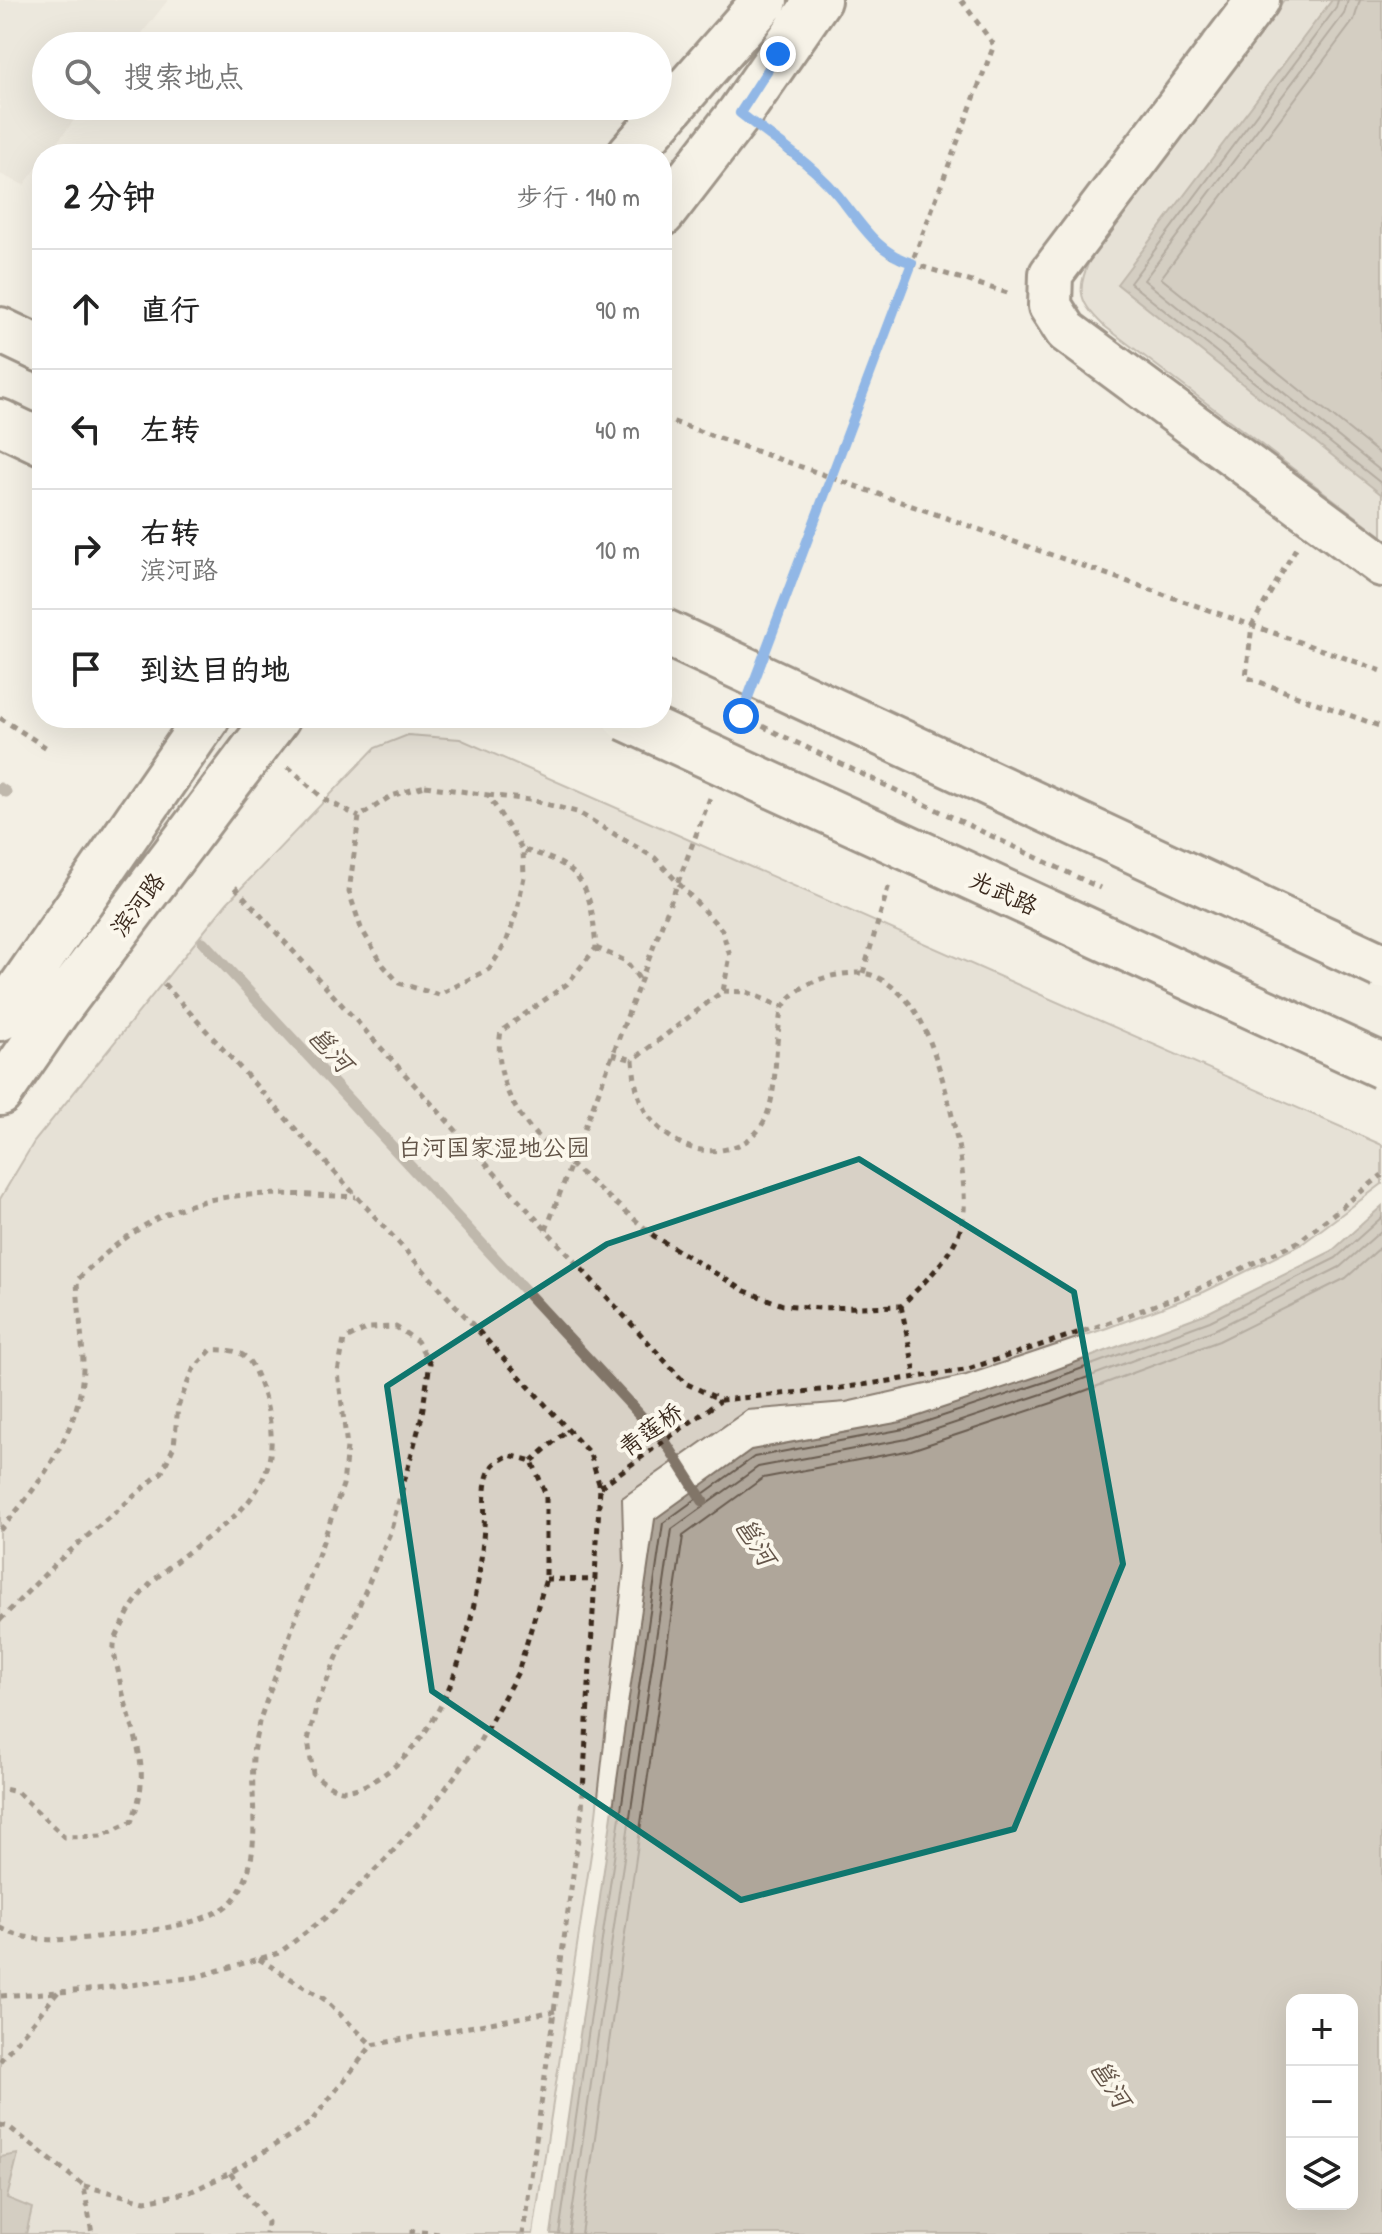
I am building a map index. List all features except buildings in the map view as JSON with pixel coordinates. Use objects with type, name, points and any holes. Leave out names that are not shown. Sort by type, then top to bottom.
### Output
[{"type":"main road","points":[[672,106],[765,0]]},
{"type":"main road","points":[[672,201],[740,113],[818,0]]},
{"type":"main road","points":[[639,144],[660,120]]},
{"type":"main road","points":[[0,330],[32,345]]},
{"type":"main road","points":[[0,422],[32,437]]},
{"type":"main road","points":[[672,636],[1382,966]]},
{"type":"main road","name":"滨河路","points":[[0,1018],[200,728]]},
{"type":"main road","name":"滨河路","points":[[0,1093],[56,1012],[269,728]]},
{"type":"main road","name":"光武路","points":[[648,728],[1382,1066]]},
{"type":"lane","points":[[1258,0],[1051,274],[1050,306],[1066,331],[1382,565]]},
{"type":"path","points":[[767,645],[994,45],[961,0]]},
{"type":"path","points":[[740,113],[826,182],[882,249],[894,258],[1050,306]]},
{"type":"path","points":[[672,421],[832,475],[1382,671]]},
{"type":"path","points":[[1315,516],[1252,625],[1246,677],[1382,727]]},
{"type":"path","points":[[735,730],[746,702]]},
{"type":"path","points":[[741,716],[1112,894]]},
{"type":"path","points":[[0,718],[47,748]]},
{"type":"path","points":[[546,1230],[714,785]]},
{"type":"path","points":[[488,795],[523,850],[524,877],[506,943],[489,969],[439,995],[399,983],[383,965],[361,928],[349,892],[359,817],[391,796],[425,786],[530,800],[577,812],[655,858],[703,906],[722,930],[730,956],[723,991]]},
{"type":"path","points":[[324,799],[359,817]]},
{"type":"path","points":[[523,850],[552,857],[576,871],[593,909],[596,948],[567,984],[501,1031],[497,1055],[506,1089],[520,1117],[570,1165],[654,1236],[745,1291],[783,1305],[820,1308],[901,1306],[934,1272],[954,1243],[963,1218],[959,1152],[934,1055],[917,1014],[895,988],[863,973],[824,977],[800,988],[782,1007],[768,1114],[758,1135],[734,1148],[706,1152],[678,1145],[649,1120],[635,1091],[633,1060]]},
{"type":"path","points":[[235,887],[685,1383],[721,1400],[965,1370],[1105,1324],[1203,1287],[1298,1242],[1382,1175]]},
{"type":"path","points":[[596,948],[626,961],[640,980]]},
{"type":"path","points":[[164,984],[590,1454],[600,1487],[582,1810],[523,2234]]},
{"type":"path","points":[[633,1060],[723,991],[747,992],[782,1007]]},
{"type":"path","points":[[612,1054],[633,1060]]},
{"type":"path","points":[[0,1530],[53,1460],[75,1414],[83,1368],[77,1280],[104,1253],[161,1213],[215,1197],[274,1193],[357,1197]]},
{"type":"path","points":[[901,1306],[916,1377]]},
{"type":"path","points":[[0,1928],[42,1939],[141,1932],[193,1921],[230,1903],[245,1878],[253,1851],[253,1757],[259,1722],[343,1485],[347,1447],[338,1372],[344,1340],[368,1328],[396,1327],[417,1341],[430,1363],[421,1420],[390,1533],[317,1704],[308,1740],[313,1774],[332,1790],[357,1790],[387,1772],[413,1751],[433,1720],[463,1646],[477,1585],[485,1490],[493,1466],[509,1455],[532,1461]]},
{"type":"path","points":[[0,1620],[56,1563],[162,1472],[174,1446],[178,1406],[193,1370],[211,1350],[235,1349],[252,1362],[263,1392],[271,1438],[265,1473],[245,1507],[216,1535],[172,1566],[131,1605],[114,1646],[144,1768],[141,1802],[131,1822],[102,1836],[64,1837],[17,1792],[0,1788]]},
{"type":"path","name":"青莲桥","points":[[600,1487],[721,1400]]},
{"type":"path","points":[[532,1461],[568,1430]]},
{"type":"path","points":[[0,1996],[196,1977],[279,1953],[334,1911],[385,1860],[476,1748],[518,1672],[546,1579],[546,1495],[532,1461]]},
{"type":"path","points":[[546,1579],[595,1580]]},
{"type":"path","points":[[258,1959],[324,1999],[372,2045]]},
{"type":"path","points":[[0,2061],[58,1992]]},
{"type":"path","points":[[0,2125],[9,2127],[84,2186],[145,2201],[190,2192],[230,2173],[310,2123],[372,2045],[555,2011]]},
{"type":"path","points":[[230,2173],[267,2222],[266,2234]]},
{"type":"path","points":[[84,2186],[92,2234]]},
{"type":"path","points":[[412,2234],[412,2231],[440,2234]]},
{"type":"highlighted area","points":[[859,1159],[1074,1292],[1123,1564],[1014,1829],[741,1900],[432,1691],[387,1386],[607,1244]]},
{"type":"shaded area","points":[[0,0],[168,0],[143,32],[32,32],[32,120],[74,120],[56,144],[32,144],[32,174],[24,185],[0,174]]},
{"type":"green space","points":[[1284,0],[1382,0],[1382,536],[1103,325],[1088,307],[1082,292],[1092,254]]},
{"type":"green space","name":"白河国家湿地公园","points":[[408,735],[460,739],[1382,1145],[1382,1184],[1302,1244],[1204,1292],[1107,1328],[966,1375],[846,1402],[747,1410],[622,1498],[624,1566],[593,1841],[533,2234],[0,2234],[0,1199],[34,1142],[227,903],[375,748]]},
{"type":"water","points":[[1332,0],[1382,0],[1382,495],[1117,284]]},
{"type":"water","points":[[1382,1206],[1382,2234],[551,2234],[655,1519],[751,1450],[901,1422],[1042,1375],[1207,1313],[1332,1251]]},
{"type":"water","points":[[18,2154],[7,2198],[32,2208],[26,2234],[0,2234],[0,2157]]},
{"type":"waterway","name":"邕河","points":[[0,788],[6,792]]},
{"type":"waterway","name":"邕河","points":[[203,942],[666,1443],[703,1501]]},
{"type":"route","points":[[741,716],[912,263],[894,258],[882,249],[826,182],[740,113],[778,54]]}]
